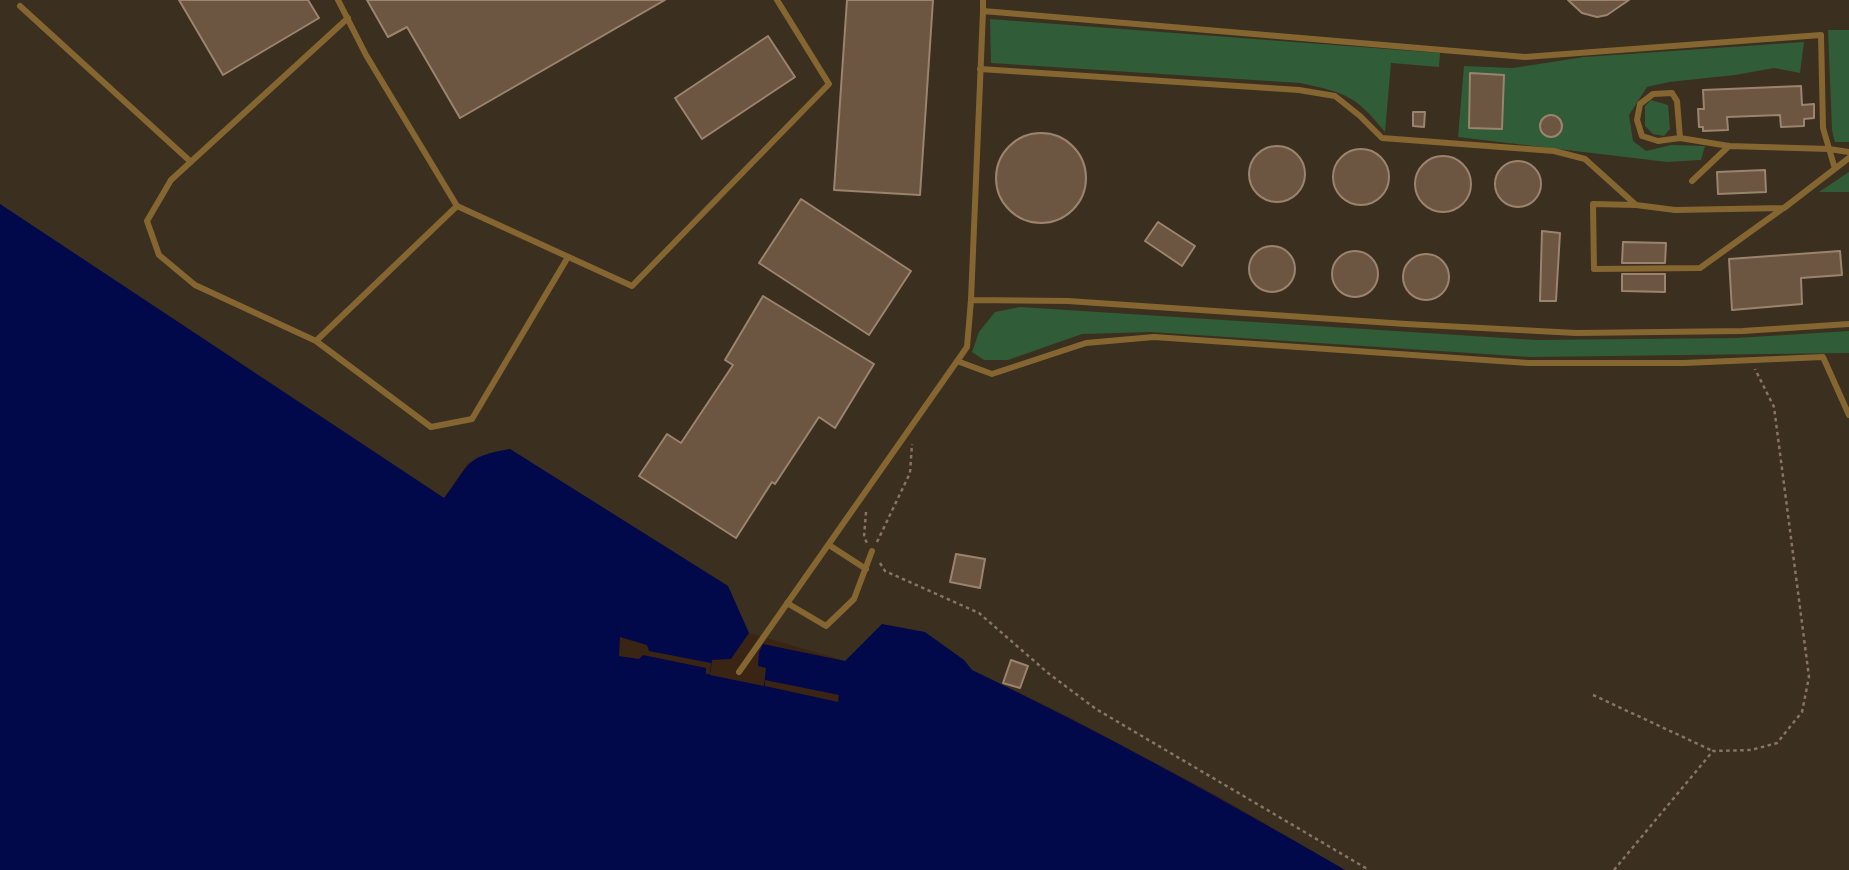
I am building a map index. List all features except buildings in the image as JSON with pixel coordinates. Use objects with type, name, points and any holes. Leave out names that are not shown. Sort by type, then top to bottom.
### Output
[{"type":"lane","points":[[338,0],[366,55],[457,206],[632,286],[829,84],[777,0]]},
{"type":"lane","points":[[739,672],[967,347],[984,0]]},
{"type":"lane","points":[[20,6],[191,162]]},
{"type":"lane","points":[[983,12],[1525,57],[1821,34],[1823,128],[1835,169]]},
{"type":"lane","points":[[348,19],[171,180],[147,221],[159,255],[195,285],[316,341],[431,427],[472,419],[568,257]]},
{"type":"lane","points":[[980,69],[1299,90],[1335,96],[1382,138],[1554,151],[1585,159],[1636,205]]},
{"type":"lane","points":[[1680,138],[1678,102],[1672,93],[1653,94],[1640,104],[1637,120],[1642,136],[1658,141],[1680,138],[1729,146],[1849,152]]},
{"type":"lane","points":[[1692,181],[1729,146]]},
{"type":"lane","points":[[1784,208],[1675,210],[1636,205],[1593,204],[1594,269],[1700,268],[1784,208],[1849,158]]},
{"type":"lane","points":[[316,341],[457,206]]},
{"type":"lane","points":[[971,300],[1068,301],[1406,324],[1576,332],[1743,331],[1849,324]]},
{"type":"lane","points":[[957,361],[992,374],[1086,343],[1154,337],[1528,363],[1684,363],[1823,357],[1849,415]]},
{"type":"lane","points":[[829,545],[866,569]]},
{"type":"lane","points":[[787,603],[827,626],[854,599],[872,551]]},
{"type":"path","points":[[1593,695],[1713,751],[1751,750],[1777,743],[1802,712],[1809,677],[1774,407],[1750,360]]},
{"type":"path","points":[[872,551],[910,473],[914,424]]},
{"type":"path","points":[[868,489],[864,537],[885,571],[979,612],[1048,673],[1096,709],[1369,870]]},
{"type":"path","points":[[1614,870],[1713,751]]},
{"type":"shaded area","points":[[0,0],[1849,0],[1849,870],[1345,870],[1223,799],[1067,716],[972,670],[964,660],[882,624],[846,661],[749,633],[728,586],[510,449],[468,463],[444,498],[0,204]]},
{"type":"shaded area","points":[[0,204],[444,498],[464,470],[476,459],[510,449],[728,586],[749,633],[731,659],[712,660],[710,675],[764,686],[766,668],[758,666],[759,652],[763,644],[845,661],[882,624],[925,632],[964,660],[972,670],[1160,766],[1345,870],[0,870]]},
{"type":"green space","points":[[990,19],[1440,53],[1439,67],[1391,63],[1385,132],[1366,110],[1349,97],[1300,83],[991,63]]},
{"type":"green space","points":[[1828,30],[1849,30],[1849,142],[1835,142],[1832,130]]},
{"type":"green space","points":[[1804,42],[1800,73],[1774,68],[1647,87],[1629,115],[1633,141],[1646,151],[1671,145],[1705,146],[1701,160],[1667,162],[1458,137],[1464,66],[1513,68],[1584,57]]},
{"type":"green space","points":[[1651,100],[1668,105],[1670,129],[1664,136],[1653,134],[1645,126],[1645,106]]},
{"type":"green space","points":[[1849,172],[1849,192],[1819,192]]},
{"type":"green space","points":[[1020,307],[1536,340],[1736,338],[1849,331],[1849,353],[1530,357],[1151,332],[1082,334],[1008,360],[984,360],[972,352],[979,332],[995,312]]},
{"type":"pier","points":[[620,637],[647,645],[649,651],[711,663],[710,674],[706,674],[706,668],[643,655],[639,659],[619,656]]},
{"type":"pier","points":[[765,680],[839,695],[838,702],[765,686]]}]
